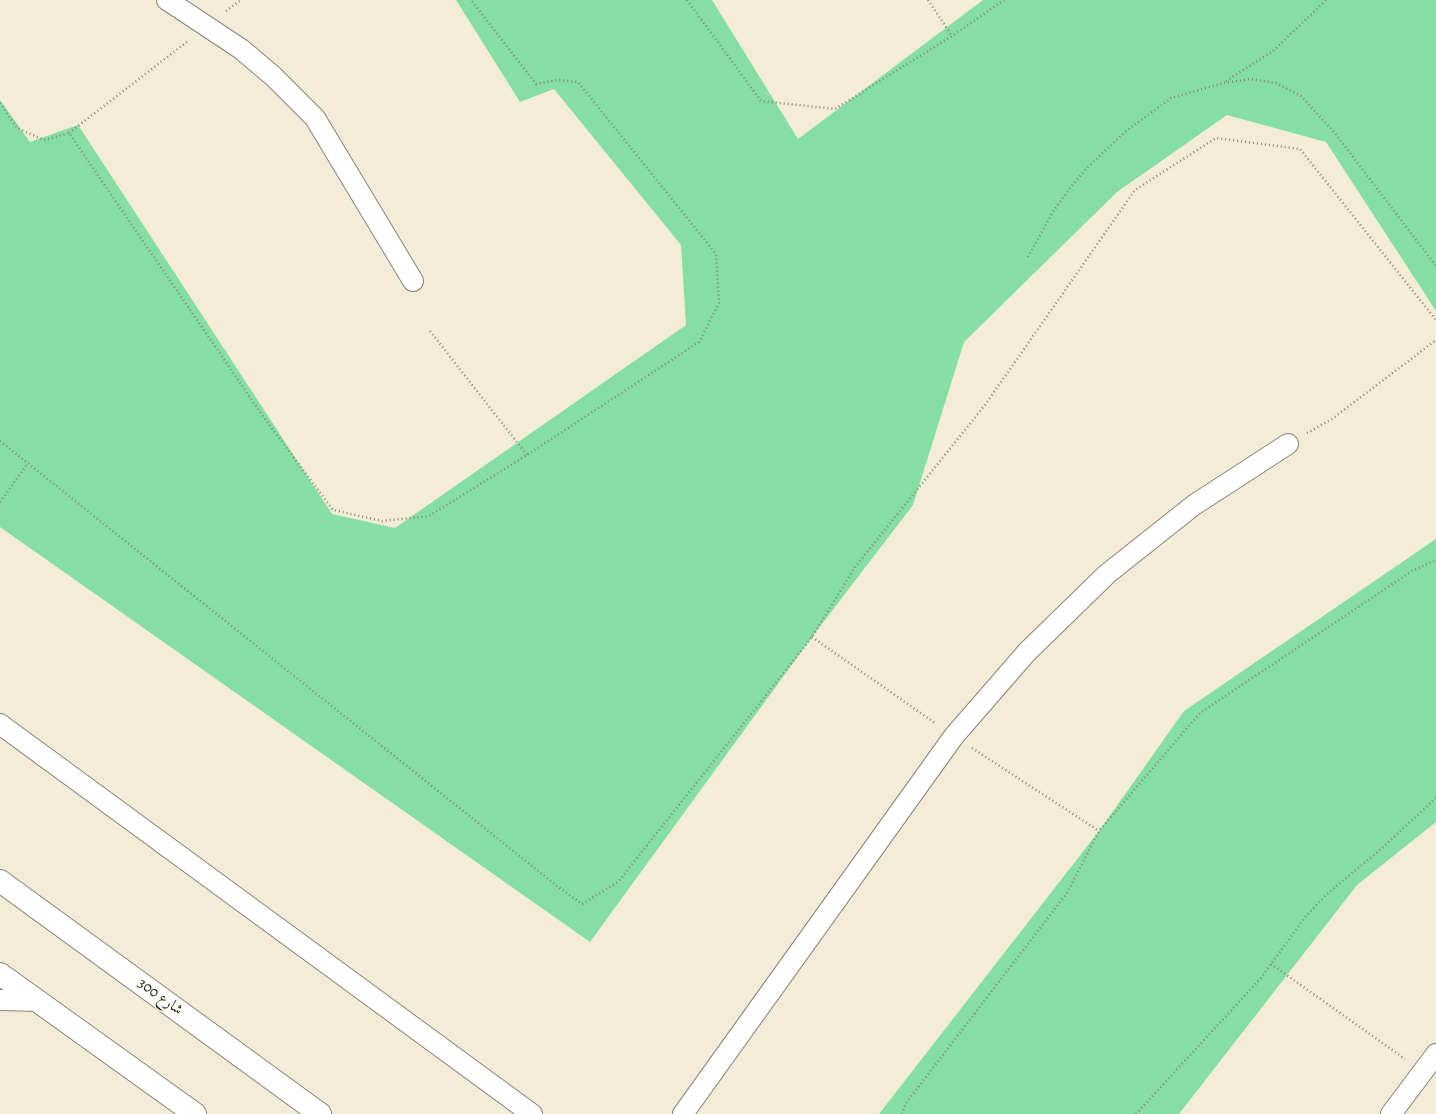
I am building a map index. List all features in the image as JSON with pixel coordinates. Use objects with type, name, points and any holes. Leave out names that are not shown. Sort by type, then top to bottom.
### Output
[{"type":"street","points":[[167,0],[241,49],[272,76],[315,118],[413,281]]},
{"type":"street","points":[[684,1114],[954,736],[1027,652],[1113,569],[1194,505],[1288,444]]},
{"type":"street","points":[[0,724],[532,1114]]},
{"type":"street","name":"شارع 300","points":[[0,880],[320,1114]]},
{"type":"street","points":[[0,974],[195,1114]]},
{"type":"street","points":[[0,1000],[37,1001]]},
{"type":"street","points":[[1391,1114],[1436,1054]]},
{"type":"path","points":[[69,133],[241,0]]},
{"type":"path","points":[[687,0],[761,101],[835,109],[952,36],[1004,0]]},
{"type":"path","points":[[928,0],[952,36]]},
{"type":"path","points":[[1224,83],[1273,51],[1326,0]]},
{"type":"path","points":[[1028,257],[1054,210],[1087,168],[1106,149],[1171,98],[1224,83],[1250,78],[1264,80],[1289,89],[1301,96],[1334,132],[1436,266]]},
{"type":"path","points":[[0,441],[551,882],[582,904],[618,882],[812,637],[855,567],[985,405],[1135,190],[1216,138],[1300,149],[1436,320]]},
{"type":"path","points":[[430,331],[527,455]]},
{"type":"path","points":[[1288,444],[1332,419],[1436,340]]},
{"type":"path","points":[[0,502],[28,463]]},
{"type":"path","points":[[902,1114],[906,1103],[1067,893],[1099,831],[1200,713],[1412,571],[1436,560]]},
{"type":"path","points":[[1136,1114],[1261,978],[1306,916],[1338,885],[1380,850],[1436,798]]},
{"type":"path","points":[[1271,964],[1422,1071]]},
{"type":"green space","points":[[456,0],[712,0],[798,139],[983,0],[1436,0],[1436,311],[1326,142],[1227,115],[1117,192],[964,342],[913,505],[812,637],[590,942],[0,527],[0,100],[30,142],[78,125],[332,514],[395,528],[686,325],[681,245],[554,89],[520,102]]},
{"type":"green space","points":[[1436,539],[1436,822],[1357,885],[1179,1114],[879,1114],[1099,831],[1184,711]]}]
